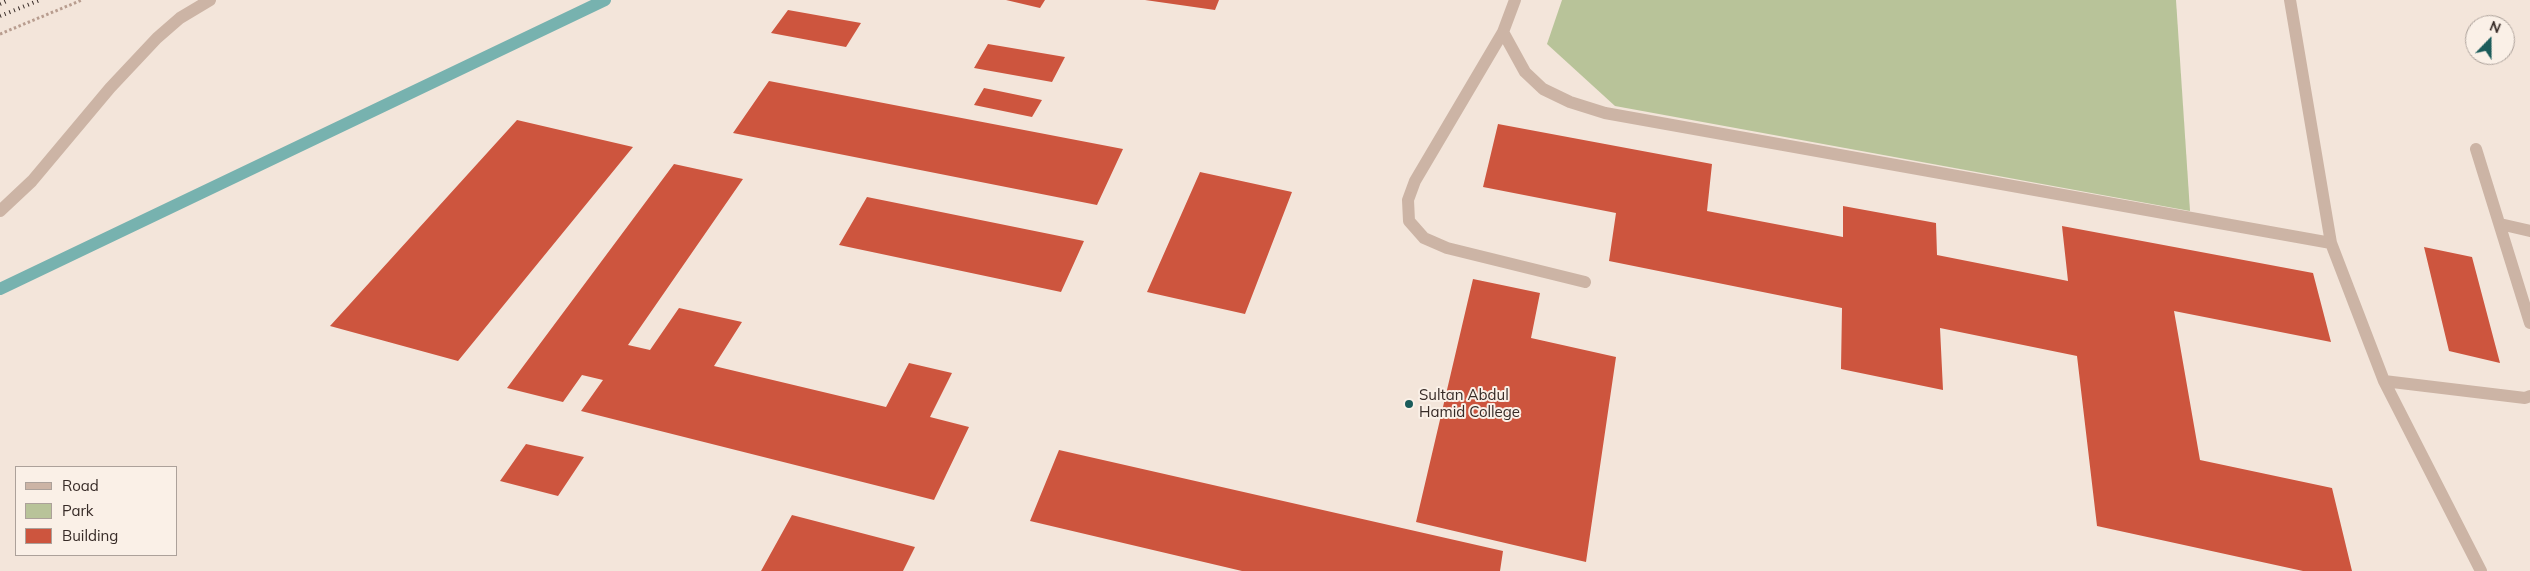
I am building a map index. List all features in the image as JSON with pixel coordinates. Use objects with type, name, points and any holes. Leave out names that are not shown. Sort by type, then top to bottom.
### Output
[{"type":"street","points":[[0,211],[32,181],[110,88],[157,38],[180,18],[210,0]]},
{"type":"street","points":[[1515,0],[1503,32],[1415,181],[1408,200],[1409,221],[1424,238],[1447,248],[1585,282]]},
{"type":"street","points":[[2290,0],[2331,243],[2384,381],[2481,571]]},
{"type":"street","points":[[1503,32],[1525,72],[1543,89],[1570,102],[1605,114],[2331,243]]},
{"type":"street","points":[[2476,149],[2530,323]]},
{"type":"street","points":[[2500,224],[2530,231]]},
{"type":"street","points":[[2384,381],[2525,398],[2530,396]]},
{"type":"path","points":[[0,34],[82,0]]},
{"type":"green space","points":[[1562,0],[2176,0],[2190,211],[1615,106],[1547,44]]},
{"type":"building","points":[[1006,0],[1045,0],[1040,8]]},
{"type":"building","points":[[1145,0],[1219,0],[1215,10]]},
{"type":"building","points":[[788,10],[861,23],[846,47],[771,33]]},
{"type":"building","points":[[988,44],[1065,57],[1052,82],[974,68]]},
{"type":"building","points":[[769,81],[1123,149],[1097,205],[733,133]]},
{"type":"building","points":[[984,88],[1042,100],[1032,117],[974,105]]},
{"type":"building","points":[[517,120],[633,147],[458,361],[330,326]]},
{"type":"building","points":[[1498,124],[1712,164],[1707,211],[1843,237],[1843,206],[1936,223],[1937,255],[2068,281],[2062,226],[2313,273],[2331,342],[2174,311],[2200,460],[2332,488],[2352,571],[2303,571],[2097,526],[2077,356],[1940,328],[1943,390],[1841,369],[1842,308],[1609,261],[1616,213],[1483,187]]},
{"type":"building","points":[[674,164],[743,179],[628,345],[650,350],[679,308],[742,322],[714,366],[886,407],[909,363],[952,373],[930,417],[969,427],[934,500],[581,411],[603,380],[582,375],[563,402],[507,388]]},
{"type":"building","points":[[1200,172],[1292,192],[1245,314],[1147,292]]},
{"type":"building","points":[[867,197],[1084,241],[1061,292],[839,245]]},
{"type":"building","points":[[2424,247],[2472,257],[2500,363],[2449,351]]},
{"type":"building","points":[[1473,279],[1540,293],[1531,338],[1616,357],[1586,562],[1416,522]]},
{"type":"building","points":[[526,444],[584,457],[558,496],[500,481]]},
{"type":"building","points":[[1059,450],[1503,551],[1500,571],[1242,571],[1030,521]]},
{"type":"building","points":[[792,515],[915,547],[903,571],[761,571]]},
{"type":"waterway","points":[[0,289],[605,0]]},
{"type":"railway","points":[[0,4],[9,0]]},
{"type":"railway","points":[[0,16],[40,0]]},
{"type":"place","name":"Sultan Abdul Hamid College","points":[[1409,404]]}]
